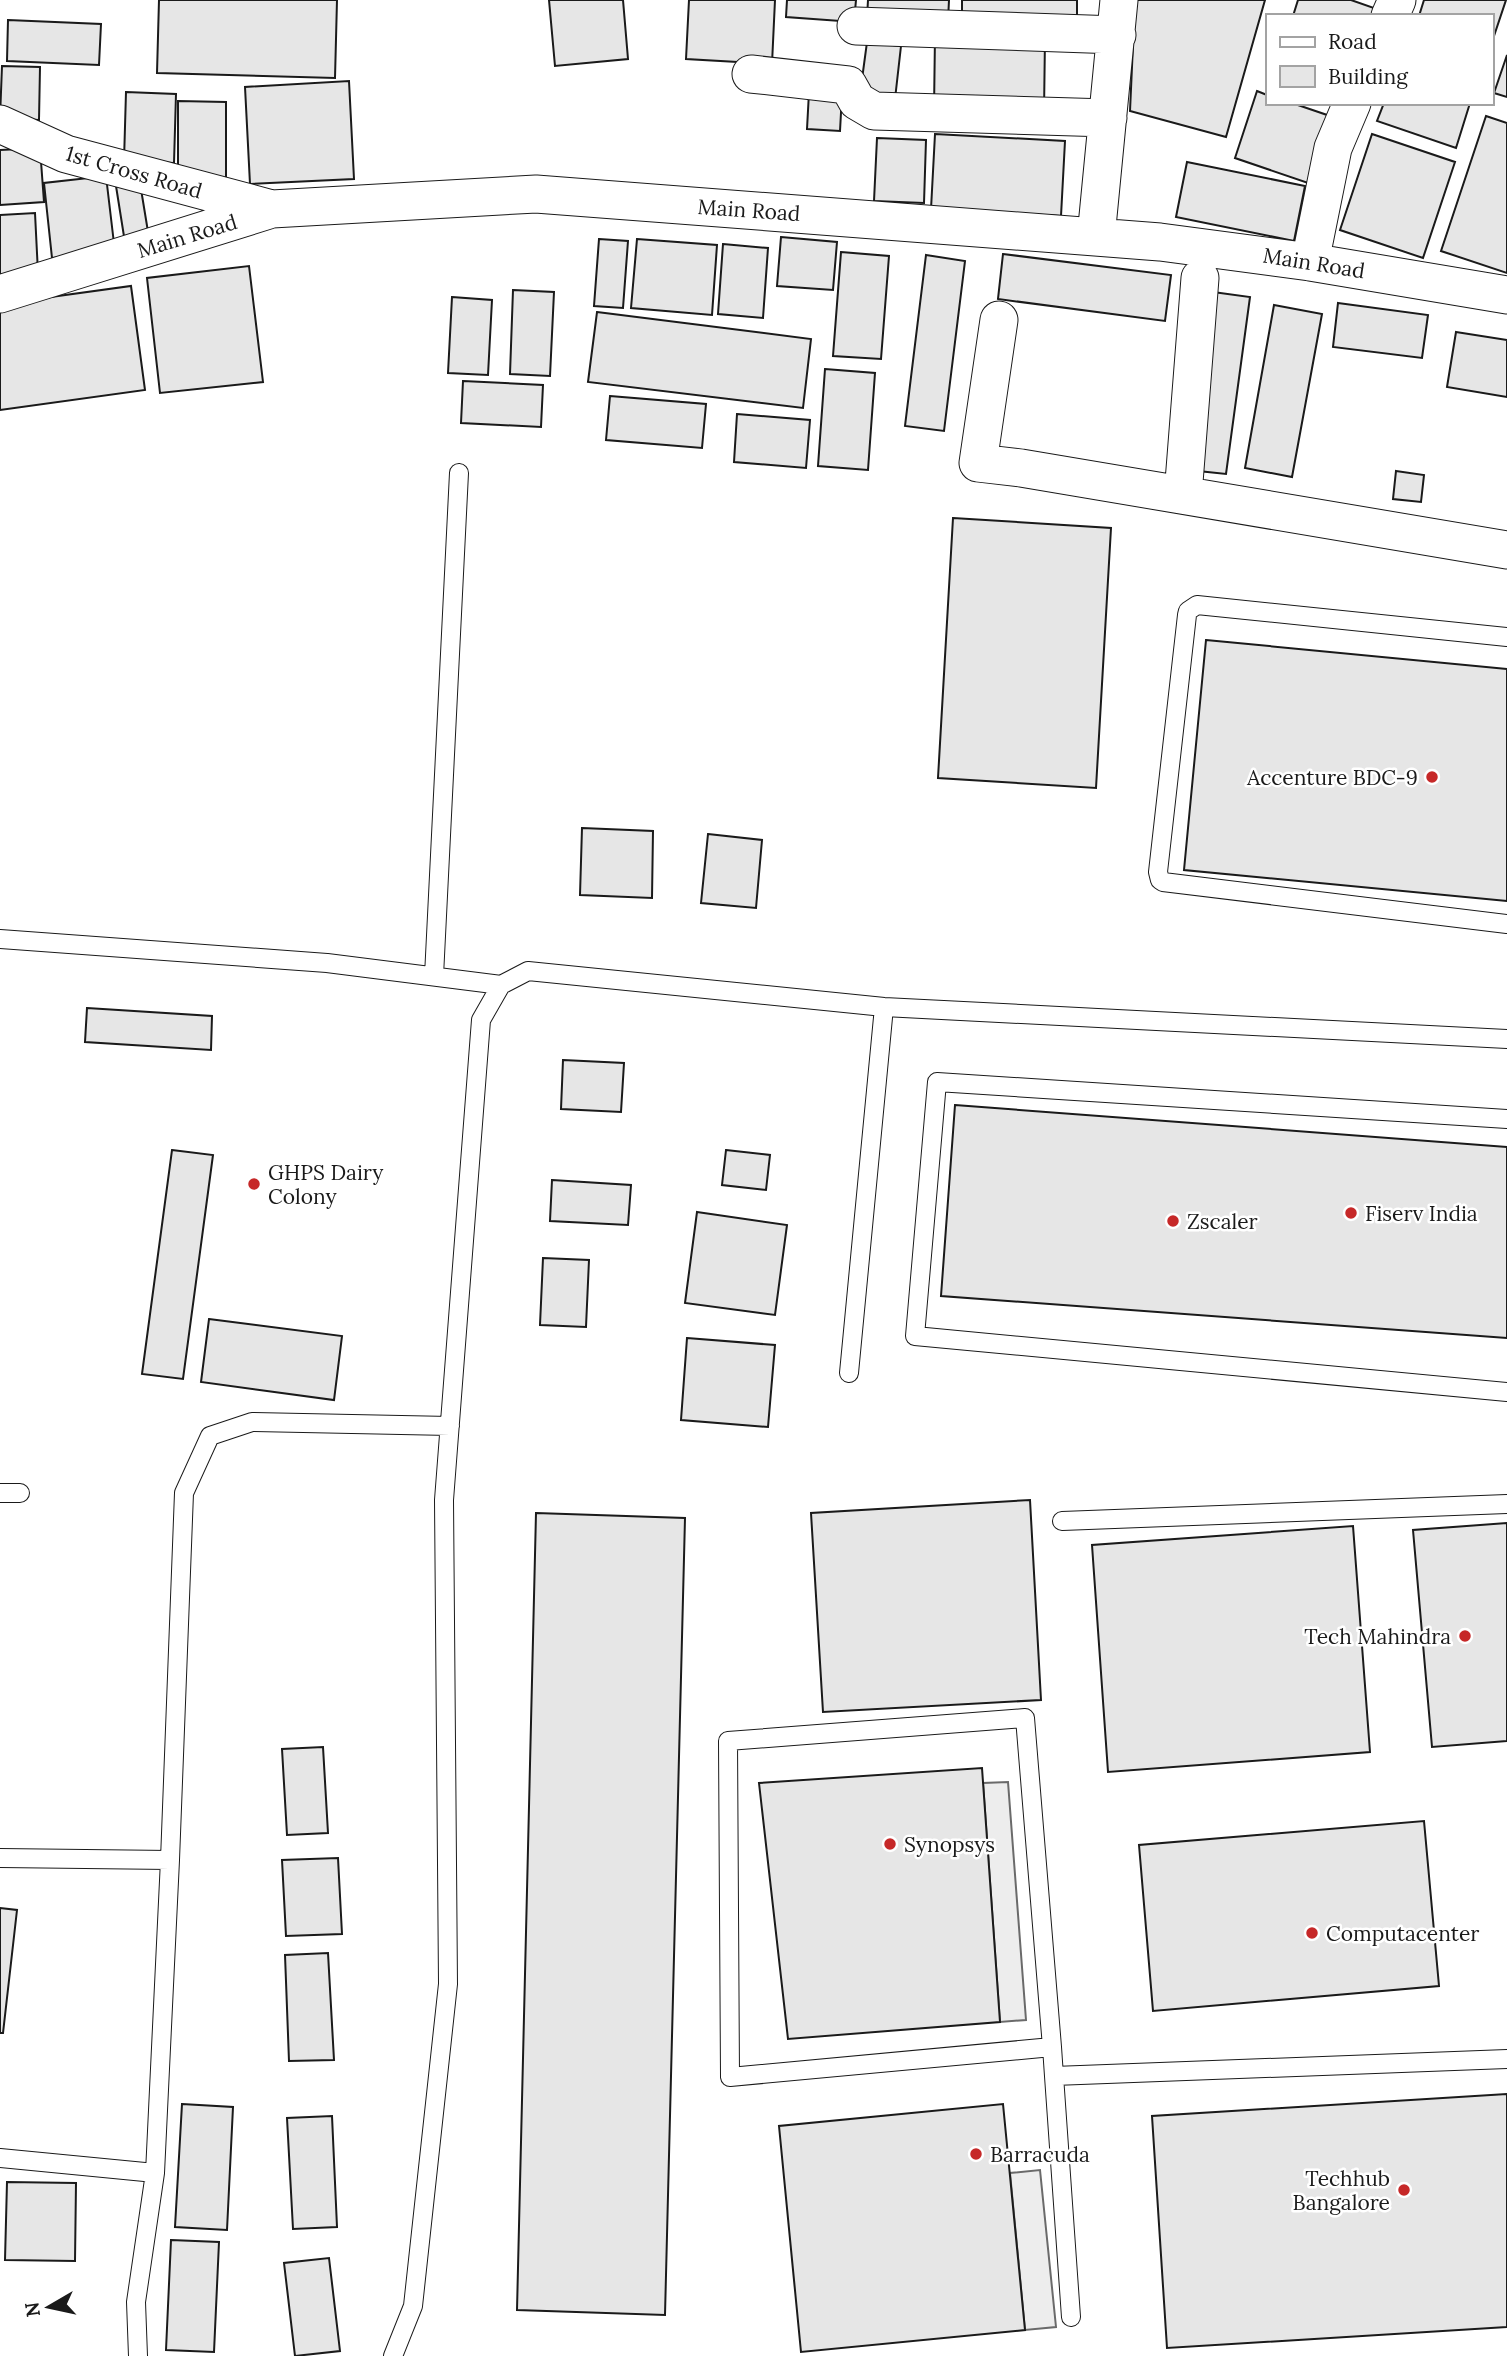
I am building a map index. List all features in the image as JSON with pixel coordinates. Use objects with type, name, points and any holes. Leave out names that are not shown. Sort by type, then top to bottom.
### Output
[{"type":"street","points":[[856,26],[1118,18],[1096,237]]},
{"type":"street","points":[[751,74],[848,85],[857,101],[874,111],[1108,118]]},
{"type":"street","points":[[1310,262],[1333,148],[1351,105]]},
{"type":"street","name":"1st Cross Road","points":[[0,124],[66,154],[272,209]]},
{"type":"street","name":"Main Road","points":[[0,294],[272,209],[536,194],[1160,242],[1310,262],[1507,295]]},
{"type":"street","points":[[1183,495],[1200,278]]},
{"type":"street","points":[[999,320],[978,463],[1507,550]]},
{"type":"lane","points":[[434,976],[459,473]]},
{"type":"lane","points":[[1507,636],[1197,605],[1192,607],[1187,615],[1158,876],[1163,882],[1507,924]]},
{"type":"lane","points":[[0,939],[327,963],[501,985]]},
{"type":"lane","points":[[393,2356],[413,2305],[448,1984],[444,1500],[481,1020],[501,985],[528,971],[884,1007],[1507,1039]]},
{"type":"lane","points":[[849,1373],[884,1007]]},
{"type":"lane","points":[[1507,1119],[937,1082],[915,1336],[1507,1392]]},
{"type":"lane","points":[[138,2356],[136,2302],[155,2173],[184,1493],[211,1436],[252,1422],[450,1426]]},
{"type":"lane","points":[[0,1493],[20,1493]]},
{"type":"lane","points":[[1062,1521],[1507,1504]]},
{"type":"lane","points":[[1052,2047],[730,2077],[728,1741],[1025,1718],[1052,2047],[1071,2317]]},
{"type":"lane","points":[[0,1858],[170,1860]]},
{"type":"lane","points":[[1054,2076],[1507,2059]]},
{"type":"lane","points":[[0,2158],[155,2173]]},
{"type":"shaded area","points":[[1008,1782],[1026,2020],[1000,2022],[983,1783]]},
{"type":"shaded area","points":[[1040,2170],[1056,2327],[1025,2330],[1010,2173]]},
{"type":"building","points":[[159,0],[337,0],[335,78],[157,73]]},
{"type":"building","points":[[549,0],[623,0],[628,59],[555,66]]},
{"type":"building","points":[[689,0],[775,0],[772,64],[686,59]]},
{"type":"building","points":[[787,0],[856,0],[854,22],[786,17]]},
{"type":"building","points":[[868,0],[949,0],[948,21],[867,18]]},
{"type":"building","points":[[962,0],[1077,0],[1077,27],[962,23]]},
{"type":"building","points":[[1135,0],[1265,0],[1226,137],[1130,111]]},
{"type":"building","points":[[1298,0],[1351,0],[1374,8],[1372,14],[1294,14]]},
{"type":"building","points":[[1424,0],[1506,0],[1493,39],[1493,14],[1420,14]]},
{"type":"building","points":[[8,20],[101,24],[99,65],[7,61]]},
{"type":"building","points":[[935,35],[1045,37],[1044,112],[934,110]]},
{"type":"building","points":[[867,42],[901,46],[895,99],[860,94]]},
{"type":"building","points":[[1507,55],[1507,97],[1494,93]]},
{"type":"building","points":[[2,66],[40,67],[39,120],[0,118]]},
{"type":"building","points":[[349,81],[354,179],[250,184],[245,87]]},
{"type":"building","points":[[1257,91],[1266,95],[1266,105],[1298,105],[1333,117],[1311,184],[1235,158]]},
{"type":"building","points":[[126,92],[176,94],[174,163],[124,161]]},
{"type":"building","points":[[809,92],[842,94],[840,131],[807,129]]},
{"type":"building","points":[[178,101],[226,102],[226,181],[178,181]]},
{"type":"building","points":[[1383,105],[1469,105],[1456,148],[1377,121]]},
{"type":"building","points":[[1486,116],[1507,123],[1507,273],[1441,251]]},
{"type":"building","points":[[935,134],[1065,141],[1061,216],[931,209]]},
{"type":"building","points":[[1372,134],[1455,162],[1423,258],[1340,230]]},
{"type":"building","points":[[877,138],[926,140],[924,203],[874,201]]},
{"type":"building","points":[[40,148],[44,202],[0,205],[0,150]]},
{"type":"building","points":[[1187,162],[1305,186],[1294,241],[1176,217]]},
{"type":"building","points":[[106,176],[115,252],[52,258],[44,183]]},
{"type":"building","points":[[140,183],[150,244],[126,249],[116,186]]},
{"type":"building","points":[[35,213],[38,273],[0,275],[0,215]]},
{"type":"building","points":[[781,237],[837,242],[833,290],[777,286]]},
{"type":"building","points":[[599,239],[628,241],[623,308],[594,306]]},
{"type":"building","points":[[637,239],[717,245],[712,315],[631,308]]},
{"type":"building","points":[[723,244],[768,248],[763,318],[718,314]]},
{"type":"building","points":[[841,252],[889,256],[881,359],[833,356]]},
{"type":"building","points":[[1003,254],[1171,275],[1165,321],[998,299]]},
{"type":"building","points":[[926,255],[965,261],[944,431],[905,426]]},
{"type":"building","points":[[249,266],[263,382],[160,393],[147,278]]},
{"type":"building","points":[[131,286],[145,390],[0,410],[0,304]]},
{"type":"building","points":[[513,290],[554,292],[550,376],[510,374]]},
{"type":"building","points":[[1213,292],[1250,297],[1226,474],[1189,470]]},
{"type":"building","points":[[452,297],[492,300],[488,375],[448,373]]},
{"type":"building","points":[[1338,303],[1428,315],[1422,358],[1333,347]]},
{"type":"building","points":[[1274,305],[1322,314],[1292,477],[1245,468]]},
{"type":"building","points":[[597,312],[811,339],[803,408],[588,382]]},
{"type":"building","points":[[1456,332],[1507,340],[1507,397],[1447,387]]},
{"type":"building","points":[[825,369],[875,373],[868,470],[818,466]]},
{"type":"building","points":[[463,381],[543,385],[541,427],[461,423]]},
{"type":"building","points":[[610,396],[706,404],[702,448],[606,440]]},
{"type":"building","points":[[737,414],[810,420],[806,468],[734,462]]},
{"type":"building","points":[[1396,471],[1424,475],[1421,502],[1393,499]]},
{"type":"building","points":[[953,518],[1111,528],[1096,788],[938,778]]},
{"type":"building","points":[[1206,640],[1507,669],[1507,901],[1184,870]]},
{"type":"building","points":[[582,828],[653,831],[652,898],[580,895]]},
{"type":"building","points":[[708,834],[762,840],[756,908],[701,903]]},
{"type":"building","points":[[87,1008],[212,1016],[211,1050],[85,1042]]},
{"type":"building","points":[[563,1060],[624,1063],[621,1112],[561,1109]]},
{"type":"building","points":[[955,1105],[1507,1147],[1507,1338],[941,1296]]},
{"type":"building","points":[[172,1150],[213,1155],[183,1379],[142,1374]]},
{"type":"building","points":[[726,1150],[770,1155],[766,1190],[722,1185]]},
{"type":"building","points":[[552,1180],[631,1185],[628,1225],[550,1221]]},
{"type":"building","points":[[697,1212],[787,1225],[775,1315],[685,1303]]},
{"type":"building","points":[[543,1258],[589,1260],[586,1327],[540,1325]]},
{"type":"building","points":[[209,1319],[342,1336],[334,1400],[201,1382]]},
{"type":"building","points":[[687,1338],[775,1345],[768,1427],[681,1420]]},
{"type":"building","points":[[1030,1500],[1041,1700],[823,1712],[811,1513]]},
{"type":"building","points":[[536,1513],[685,1518],[665,2315],[517,2310]]},
{"type":"building","name":"Tech Mahindra","points":[[1507,1523],[1507,1741],[1432,1747],[1413,1530]]},
{"type":"building","points":[[1353,1526],[1370,1752],[1108,1772],[1092,1545]]},
{"type":"building","points":[[323,1747],[328,1833],[287,1835],[282,1749]]},
{"type":"building","points":[[982,1768],[1000,2022],[788,2039],[759,1783]]},
{"type":"building","points":[[1424,1821],[1439,1986],[1153,2011],[1139,1845]]},
{"type":"building","points":[[338,1858],[342,1934],[286,1936],[282,1860]]},
{"type":"building","points":[[0,1908],[17,1910],[3,2033],[0,2033]]},
{"type":"building","points":[[328,1953],[334,2060],[289,2061],[285,1955]]},
{"type":"building","points":[[1507,2094],[1507,2327],[1167,2348],[1152,2116]]},
{"type":"building","points":[[182,2104],[233,2107],[227,2230],[175,2227]]},
{"type":"building","points":[[1003,2104],[1025,2330],[801,2352],[779,2126]]},
{"type":"building","points":[[332,2116],[337,2227],[293,2229],[287,2118]]},
{"type":"building","points":[[7,2182],[76,2183],[75,2261],[5,2260]]},
{"type":"building","points":[[171,2240],[219,2242],[214,2352],[166,2350]]},
{"type":"building","points":[[329,2258],[340,2351],[295,2356],[284,2263]]},
{"type":"place","name":"Accenture BDC-9","points":[[1432,777]]},
{"type":"place","name":"GHPS Dairy Colony","points":[[254,1184]]},
{"type":"place","name":"Fiserv India","points":[[1351,1213]]},
{"type":"place","name":"Zscaler","points":[[1173,1221]]},
{"type":"place","name":"Tech Mahindra","points":[[1465,1636]]},
{"type":"place","name":"Synopsys","points":[[890,1844]]},
{"type":"place","name":"Computacenter","points":[[1312,1933]]},
{"type":"place","name":"Barracuda","points":[[976,2154]]},
{"type":"place","name":"Techhub Bangalore","points":[[1404,2190]]}]
